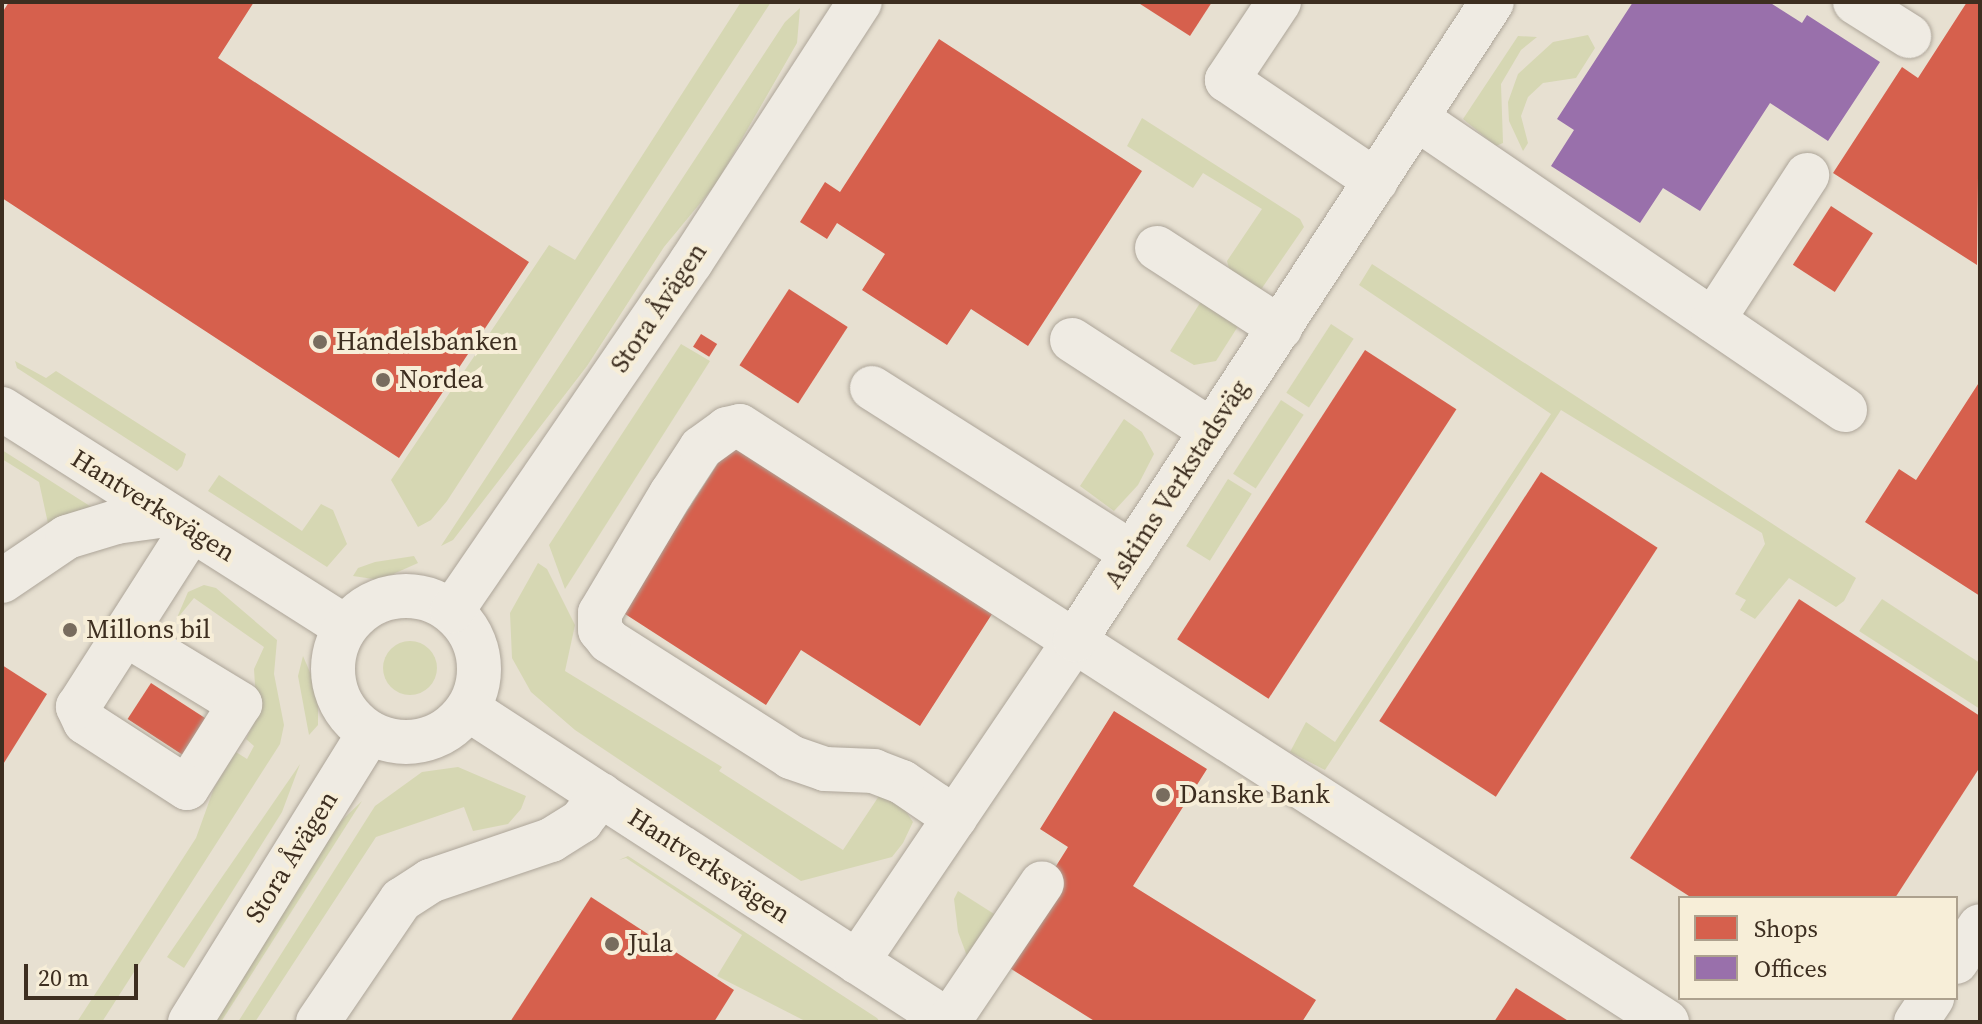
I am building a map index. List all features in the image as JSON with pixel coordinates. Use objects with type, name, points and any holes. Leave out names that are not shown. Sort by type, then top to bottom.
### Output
[{"type":"street","points":[[1279,2],[1227,80],[1376,181]]},
{"type":"street","name":"Askims Verkstadsväg","points":[[857,962],[1075,640],[1492,2]]},
{"type":"street","points":[[1855,2],[1909,36]]},
{"type":"street","name":"Stora Åvägen","points":[[452,611],[691,262],[852,5]]},
{"type":"street","points":[[1416,118],[1845,410]]},
{"type":"street","points":[[1713,320],[1807,175]]},
{"type":"street","points":[[1157,248],[1280,328]]},
{"type":"street","points":[[1072,340],[1212,431]]},
{"type":"street","points":[[872,388],[1132,553]]},
{"type":"street","name":"Hantverksvägen","points":[[2,409],[346,627]]},
{"type":"street","points":[[955,818],[902,782],[874,771],[825,769],[791,757],[609,641],[600,630],[600,613],[701,448],[740,426],[1667,1022]]},
{"type":"street","points":[[2,581],[67,537],[116,522],[179,522],[125,634]]},
{"type":"street","points":[[408,595],[431,599],[452,611],[477,646],[480,668],[468,709],[434,737],[390,741],[369,733],[350,717],[332,673],[335,649],[346,627],[362,609],[408,595]]},
{"type":"street","name":"Hantverksvägen","points":[[468,709],[950,1021]]},
{"type":"street","name":"Stora Åvägen","points":[[190,1022],[369,733]]},
{"type":"street","points":[[318,1022],[401,900],[430,881],[551,840],[581,821],[601,795]]},
{"type":"street","points":[[950,1021],[1042,883]]},
{"type":"street","points":[[1958,959],[1980,926]]},
{"type":"street","points":[[1916,1022],[1931,1000]]},
{"type":"green space","points":[[741,2],[771,2],[447,501],[431,520],[418,527],[391,480],[549,245],[575,260]]},
{"type":"green space","points":[[800,8],[797,43],[716,184],[664,247],[587,366],[453,540],[441,546],[785,22]]},
{"type":"green space","points":[[1588,35],[1595,48],[1576,78],[1543,83],[1528,97],[1521,116],[1528,143],[1523,151],[1509,121],[1508,102],[1518,74],[1553,42]]},
{"type":"green space","points":[[1518,36],[1537,37],[1521,50],[1501,84],[1503,143],[1496,146],[1463,119]]},
{"type":"green space","points":[[1142,118],[1300,219],[1304,227],[1260,291],[1230,272],[1227,261],[1262,209],[1203,173],[1193,188],[1127,146]]},
{"type":"green space","points":[[1372,264],[1856,578],[1844,601],[1836,607],[1789,578],[1755,619],[1740,610],[1746,600],[1735,594],[1765,544],[1762,533],[1561,410],[1325,770],[1290,752],[1306,722],[1335,742],[1551,414],[1359,285]]},
{"type":"green space","points":[[1208,300],[1242,320],[1216,361],[1194,365],[1170,351],[1200,303]]},
{"type":"green space","points":[[1331,324],[1354,339],[1309,407],[1286,393]]},
{"type":"green space","points":[[681,344],[710,361],[565,589],[549,545]]},
{"type":"green space","points":[[15,361],[46,378],[56,371],[186,454],[182,466],[177,471],[17,368]]},
{"type":"green space","points":[[1281,400],[1304,415],[1256,489],[1233,474]]},
{"type":"green space","points":[[1124,419],[1142,432],[1154,454],[1138,485],[1114,511],[1080,486]]},
{"type":"green space","points":[[2,450],[93,508],[49,528],[39,482],[2,459]]},
{"type":"green space","points":[[219,475],[302,531],[321,504],[333,510],[347,544],[327,567],[208,491]]},
{"type":"green space","points":[[1228,479],[1252,494],[1210,561],[1186,546]]},
{"type":"green space","points":[[414,556],[418,563],[380,580],[353,576],[358,568],[375,562]]},
{"type":"green space","points":[[538,563],[547,569],[575,625],[565,671],[722,767],[719,771],[843,850],[879,796],[901,804],[913,822],[892,857],[801,881],[575,730],[531,692],[512,658],[510,613]]},
{"type":"green space","points":[[204,585],[216,588],[277,640],[274,674],[284,725],[280,744],[102,1022],[77,1022],[196,838],[214,788],[236,752],[247,759],[254,746],[246,739],[257,717],[254,669],[264,647],[194,598],[176,620],[188,592]]},
{"type":"green space","points":[[1882,599],[1980,663],[1980,709],[1859,631]]},
{"type":"green space","points":[[410,641],[429,649],[437,668],[429,687],[410,695],[391,687],[383,668],[391,649]]},
{"type":"green space","points":[[303,656],[318,691],[318,725],[309,735],[298,676]]},
{"type":"green space","points":[[300,764],[282,812],[184,968],[167,957]]},
{"type":"green space","points":[[458,767],[526,796],[521,809],[508,824],[473,831],[464,807],[376,837],[255,1022],[238,1022],[375,806],[422,772]]},
{"type":"green space","points":[[362,801],[221,1022],[215,1022],[337,825]]},
{"type":"green space","points":[[628,856],[880,1022],[807,1022],[717,976],[742,935],[626,858],[619,860]]},
{"type":"green space","points":[[958,891],[1002,919],[970,964],[958,932],[954,899]]},
{"type":"building: Shops","points":[[9,2],[254,2],[218,58],[529,262],[399,458],[2,198],[2,13]]},
{"type":"building: Shops","points":[[1137,2],[1212,2],[1190,36]]},
{"type":"building: Shops","points":[[1967,2],[1980,2],[1977,265],[1833,173],[1902,67],[1918,78]]},
{"type":"building: Shops","points":[[939,39],[1142,171],[1028,346],[971,309],[947,345],[862,290],[885,254],[837,223],[827,239],[800,222],[825,182],[840,192]]},
{"type":"building: Shops","points":[[1831,206],[1873,233],[1835,292],[1793,265]]},
{"type":"building: Shops","points":[[789,289],[848,327],[798,403],[739,365]]},
{"type":"building: Shops","points":[[701,334],[717,344],[709,357],[693,347]]},
{"type":"building: Shops","points":[[1365,350],[1456,409],[1269,699],[1177,639]]},
{"type":"building: Shops","points":[[1980,381],[1980,596],[1865,522],[1899,469],[1916,480]]},
{"type":"building: Shops","points":[[731,443],[992,614],[920,726],[801,650],[766,705],[622,612]]},
{"type":"building: Shops","points":[[1541,472],[1658,548],[1496,797],[1379,721]]},
{"type":"building: Shops","points":[[1799,599],[1980,716],[1980,767],[1896,896],[1689,896],[1630,858]]},
{"type":"building: Shops","points":[[2,665],[47,694],[2,766]]},
{"type":"building: Shops","points":[[151,683],[218,727],[195,763],[128,719]]},
{"type":"building: Shops","points":[[1114,711],[1207,769],[1133,886],[1316,1000],[1302,1022],[1096,1022],[997,960],[1068,847],[1040,829]]},
{"type":"building: Shops","name":"Jula","points":[[591,897],[734,990],[714,1022],[510,1022]]},
{"type":"building: Shops","points":[[1516,988],[1570,1022],[1494,1022]]},
{"type":"building: Offices","points":[[1633,2],[1769,2],[1802,23],[1807,15],[1880,62],[1828,141],[1770,103],[1700,211],[1663,188],[1640,223],[1551,166],[1574,130],[1557,119]]},
{"type":"place","name":"Handelsbanken","points":[[320,342]]},
{"type":"place","name":"Nordea","points":[[383,380]]},
{"type":"place","name":"Millons bil","points":[[70,630]]},
{"type":"place","name":"Danske Bank","points":[[1163,795]]},
{"type":"place","name":"Jula","points":[[612,944]]}]
